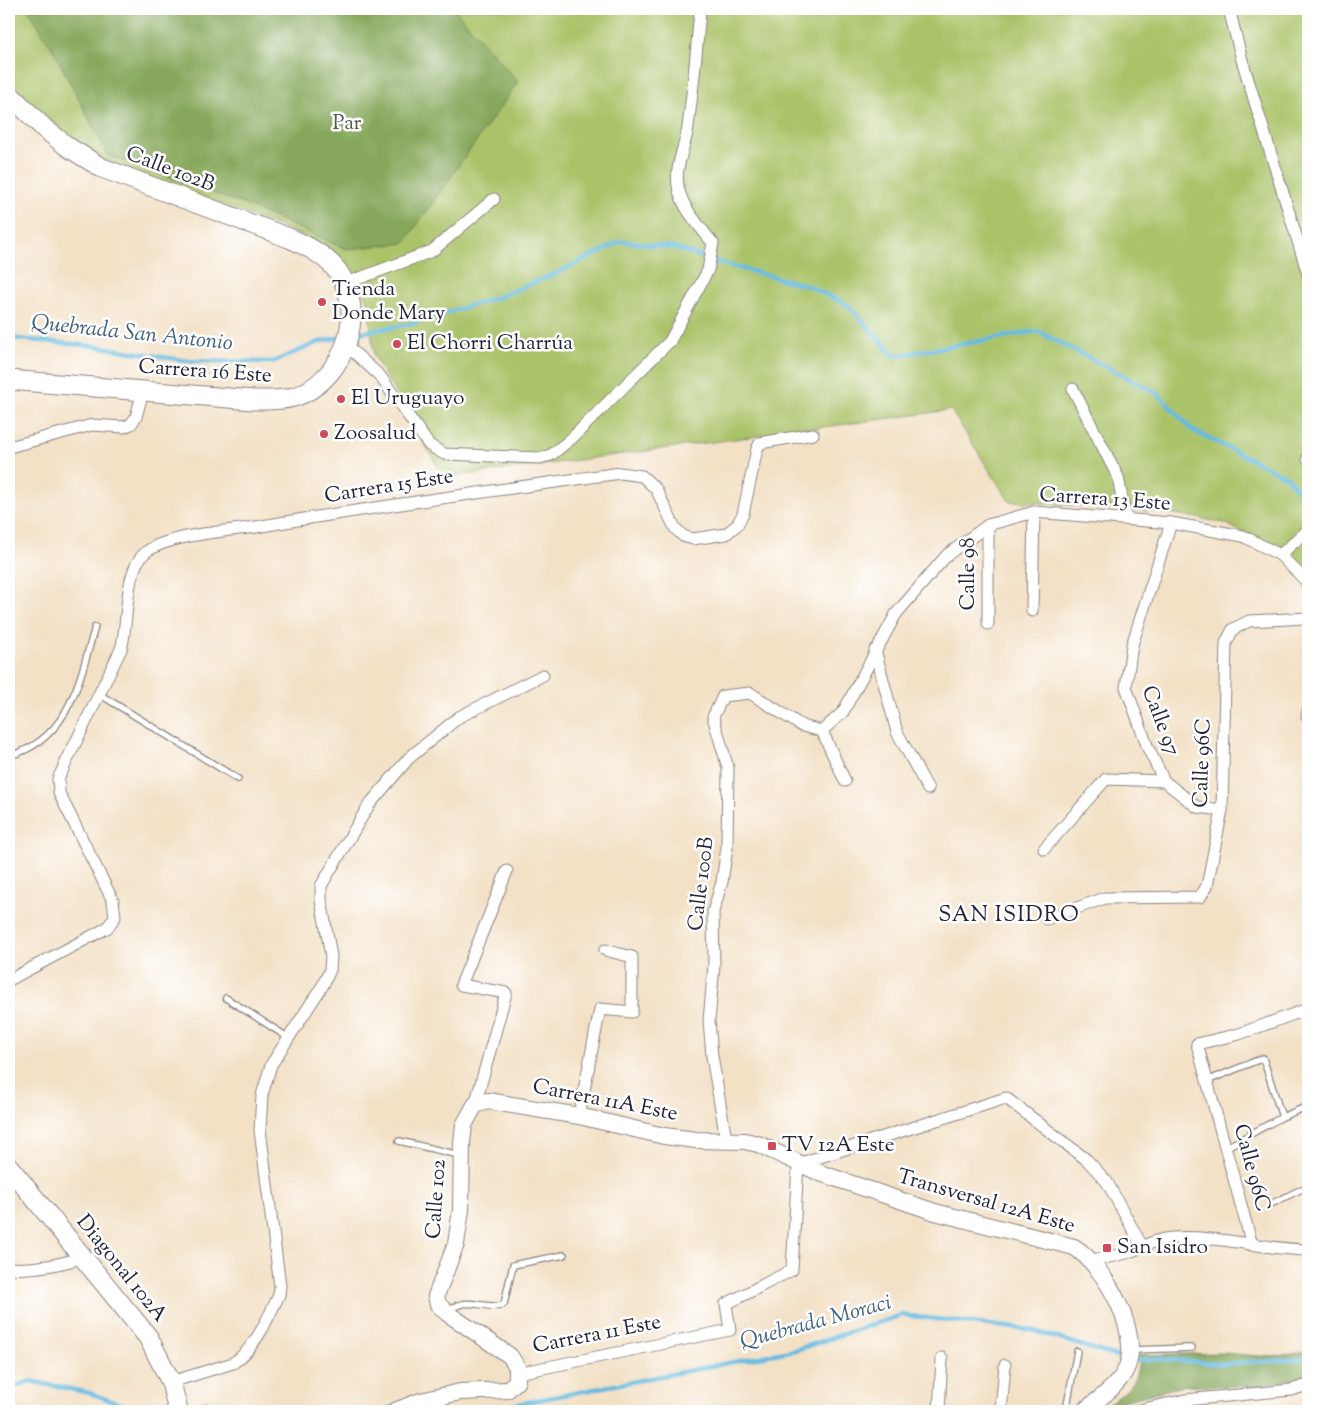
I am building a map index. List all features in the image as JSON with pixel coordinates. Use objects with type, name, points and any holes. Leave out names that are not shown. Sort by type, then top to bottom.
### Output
[{"type":"main road","name":"Calle 102B","points":[[9,94],[45,129],[68,147],[102,168],[290,238],[314,251],[330,263]]},
{"type":"main road","name":"Carrera 16 Este","points":[[9,380],[252,400],[287,398],[300,395],[328,375],[346,345],[351,319],[351,306],[344,284],[330,263]]},
{"type":"main road","name":"Diagonal 102A","points":[[9,1167],[148,1336],[171,1382],[178,1411]]},
{"type":"street","points":[[346,345],[380,376],[429,445],[444,454],[540,458],[551,455],[571,439],[670,341],[708,270],[712,243],[694,219],[679,192],[678,177],[679,154],[688,121],[700,9]]},
{"type":"street","points":[[1229,9],[1245,69],[1308,274]]},
{"type":"street","points":[[344,284],[432,251],[494,199]]},
{"type":"street","points":[[1073,389],[1118,477],[1126,519]]},
{"type":"street","points":[[9,447],[92,425],[124,427],[131,424],[136,417],[143,391]]},
{"type":"street","name":"Carrera 15 Este","points":[[99,694],[125,637],[130,584],[136,565],[145,552],[167,541],[386,505],[620,473],[642,476],[656,489],[675,528],[683,536],[693,539],[726,534],[737,525],[743,514],[757,449],[760,443],[813,434]]},
{"type":"street","points":[[1032,612],[1034,512]]},
{"type":"street","name":"Carrera 13 Este","points":[[822,731],[843,712],[896,614],[947,555],[988,525],[1034,512],[1171,523],[1244,536],[1280,555],[1306,581],[1308,587]]},
{"type":"street","name":"Calle 97","points":[[1171,523],[1132,645],[1126,686],[1148,748],[1164,780],[1196,807],[1222,810]]},
{"type":"street","name":"Calle 98","points":[[988,525],[988,624]]},
{"type":"street","points":[[1280,555],[1308,530]]},
{"type":"street","name":"Calle 96C","points":[[1046,919],[1105,898],[1200,896],[1207,886],[1222,810],[1226,644],[1233,629],[1249,621],[1308,618]]},
{"type":"street","points":[[875,650],[897,732],[928,789]]},
{"type":"street","points":[[171,1382],[233,1363],[242,1358],[279,1295],[280,1286],[260,1130],[262,1095],[271,1065],[323,985],[330,970],[331,956],[321,886],[369,805],[409,758],[458,717],[543,674]]},
{"type":"street","name":"Calle 100B","points":[[726,1139],[712,1056],[710,1021],[714,965],[713,912],[722,882],[727,847],[728,768],[713,717],[723,696],[750,693],[802,726],[822,731]]},
{"type":"street","points":[[9,980],[107,928],[116,917],[113,901],[59,793],[58,779],[99,694]]},
{"type":"street","points":[[822,731],[845,780]]},
{"type":"street","points":[[1044,849],[1106,779],[1164,780]]},
{"type":"street","name":"Calle 102","points":[[446,1312],[438,1304],[436,1296],[456,1244],[461,1210],[461,1156],[464,1125],[475,1105],[506,993],[461,984],[507,871]]},
{"type":"street","points":[[579,1116],[600,1009],[632,1012],[632,958],[605,950]]},
{"type":"street","name":"Calle 96C","points":[[1252,1245],[1197,1044],[1239,1034],[1308,1009]]},
{"type":"street","points":[[798,1164],[1006,1098],[1087,1160],[1107,1182],[1142,1246]]},
{"type":"street","name":"Carrera 11A Este","points":[[475,1105],[482,1102],[495,1101],[579,1116],[664,1136],[696,1140],[726,1139]]},
{"type":"street","name":"Transversal 12A Este","points":[[726,1139],[758,1144],[798,1164],[935,1212],[1074,1247],[1091,1260]]},
{"type":"street","name":"Carrera 11 Este","points":[[396,1411],[421,1401],[471,1390],[507,1390],[517,1381],[518,1373],[730,1330],[726,1304],[792,1270],[798,1164]]},
{"type":"street","points":[[1084,1411],[1125,1372],[1131,1350],[1130,1337],[1124,1319],[1105,1280],[1091,1260],[1118,1256],[1161,1239],[1174,1238],[1201,1237],[1252,1245],[1308,1250]]},
{"type":"street","points":[[9,1268],[24,1270],[56,1266],[83,1257]]},
{"type":"street","points":[[446,1312],[510,1356],[517,1367],[518,1373]]},
{"type":"street","points":[[939,1411],[942,1358]]},
{"type":"street","points":[[1001,1411],[1005,1365]]},
{"type":"street","points":[[1135,1411],[1185,1400],[1291,1390],[1308,1385]]},
{"type":"lane","points":[[9,756],[26,751],[38,744],[64,718],[77,687],[95,627]]},
{"type":"lane","points":[[99,694],[238,779]]},
{"type":"lane","points":[[226,998],[289,1038]]},
{"type":"lane","points":[[1207,1081],[1263,1058],[1282,1117]]},
{"type":"lane","points":[[1226,1148],[1282,1117],[1308,1106]]},
{"type":"lane","points":[[399,1141],[461,1156]]},
{"type":"lane","points":[[1271,1204],[1308,1186]]},
{"type":"lane","points":[[446,1312],[456,1305],[465,1302],[500,1306],[504,1304],[513,1265],[564,1255]]},
{"type":"lane","points":[[1131,1350],[1192,1348]]},
{"type":"lane","points":[[1066,1411],[1077,1351]]},
{"type":"path","points":[[194,1411],[205,1403],[213,1411]]},
{"type":"green space","points":[[9,9],[1308,9],[1308,575],[1297,563],[1225,523],[1164,512],[1009,501],[951,410],[444,478],[374,356],[368,302],[348,270],[307,237],[93,156],[30,103],[9,77]]},
{"type":"green space","name":"Par","points":[[28,9],[454,9],[518,82],[404,243],[346,249],[246,205],[108,155],[52,48]]},
{"type":"green space","points":[[1308,1352],[1308,1377],[1253,1387],[1187,1385],[1107,1405],[1127,1390],[1131,1384],[1137,1372],[1139,1355],[1224,1353],[1271,1357]]},
{"type":"waterway","name":"Quebrada San Antonio","points":[[359,333],[410,324],[501,296],[557,273],[622,241],[675,248],[728,265],[808,286],[848,305],[894,356],[1037,331],[1157,393],[1192,430],[1287,477],[1308,503]]},
{"type":"waterway","name":"Quebrada San Antonio","points":[[9,338],[94,346],[189,361],[273,362],[319,342],[337,338]]},
{"type":"waterway","name":"Quebrada Moraci","points":[[481,1411],[795,1350],[902,1315],[1032,1330],[1125,1359]]},
{"type":"waterway","name":"Quebrada Moraci","points":[[1133,1360],[1159,1359],[1222,1364],[1308,1359]]},
{"type":"waterway","name":"Quebrada Moraci","points":[[9,1389],[30,1381],[90,1393],[140,1411]]},
{"type":"waterway","name":"Quebrada Moraci","points":[[380,1411],[393,1407]]},
{"type":"waterway","name":"Quebrada Moraci","points":[[418,1408],[436,1411]]},
{"type":"place","name":"Tienda Donde Mary","points":[[322,302]]},
{"type":"place","name":"El Chorri Charrúa","points":[[397,344]]},
{"type":"place","name":"El Uruguayo","points":[[341,399]]},
{"type":"place","name":"Zoosalud","points":[[324,434]]},
{"type":"place","name":"TV 12A Este","points":[[772,1146]]},
{"type":"place","name":"San Isidro","points":[[1107,1248]]},
{"type":"district","name":"SAN ISIDRO","points":[[1009,916]]}]
